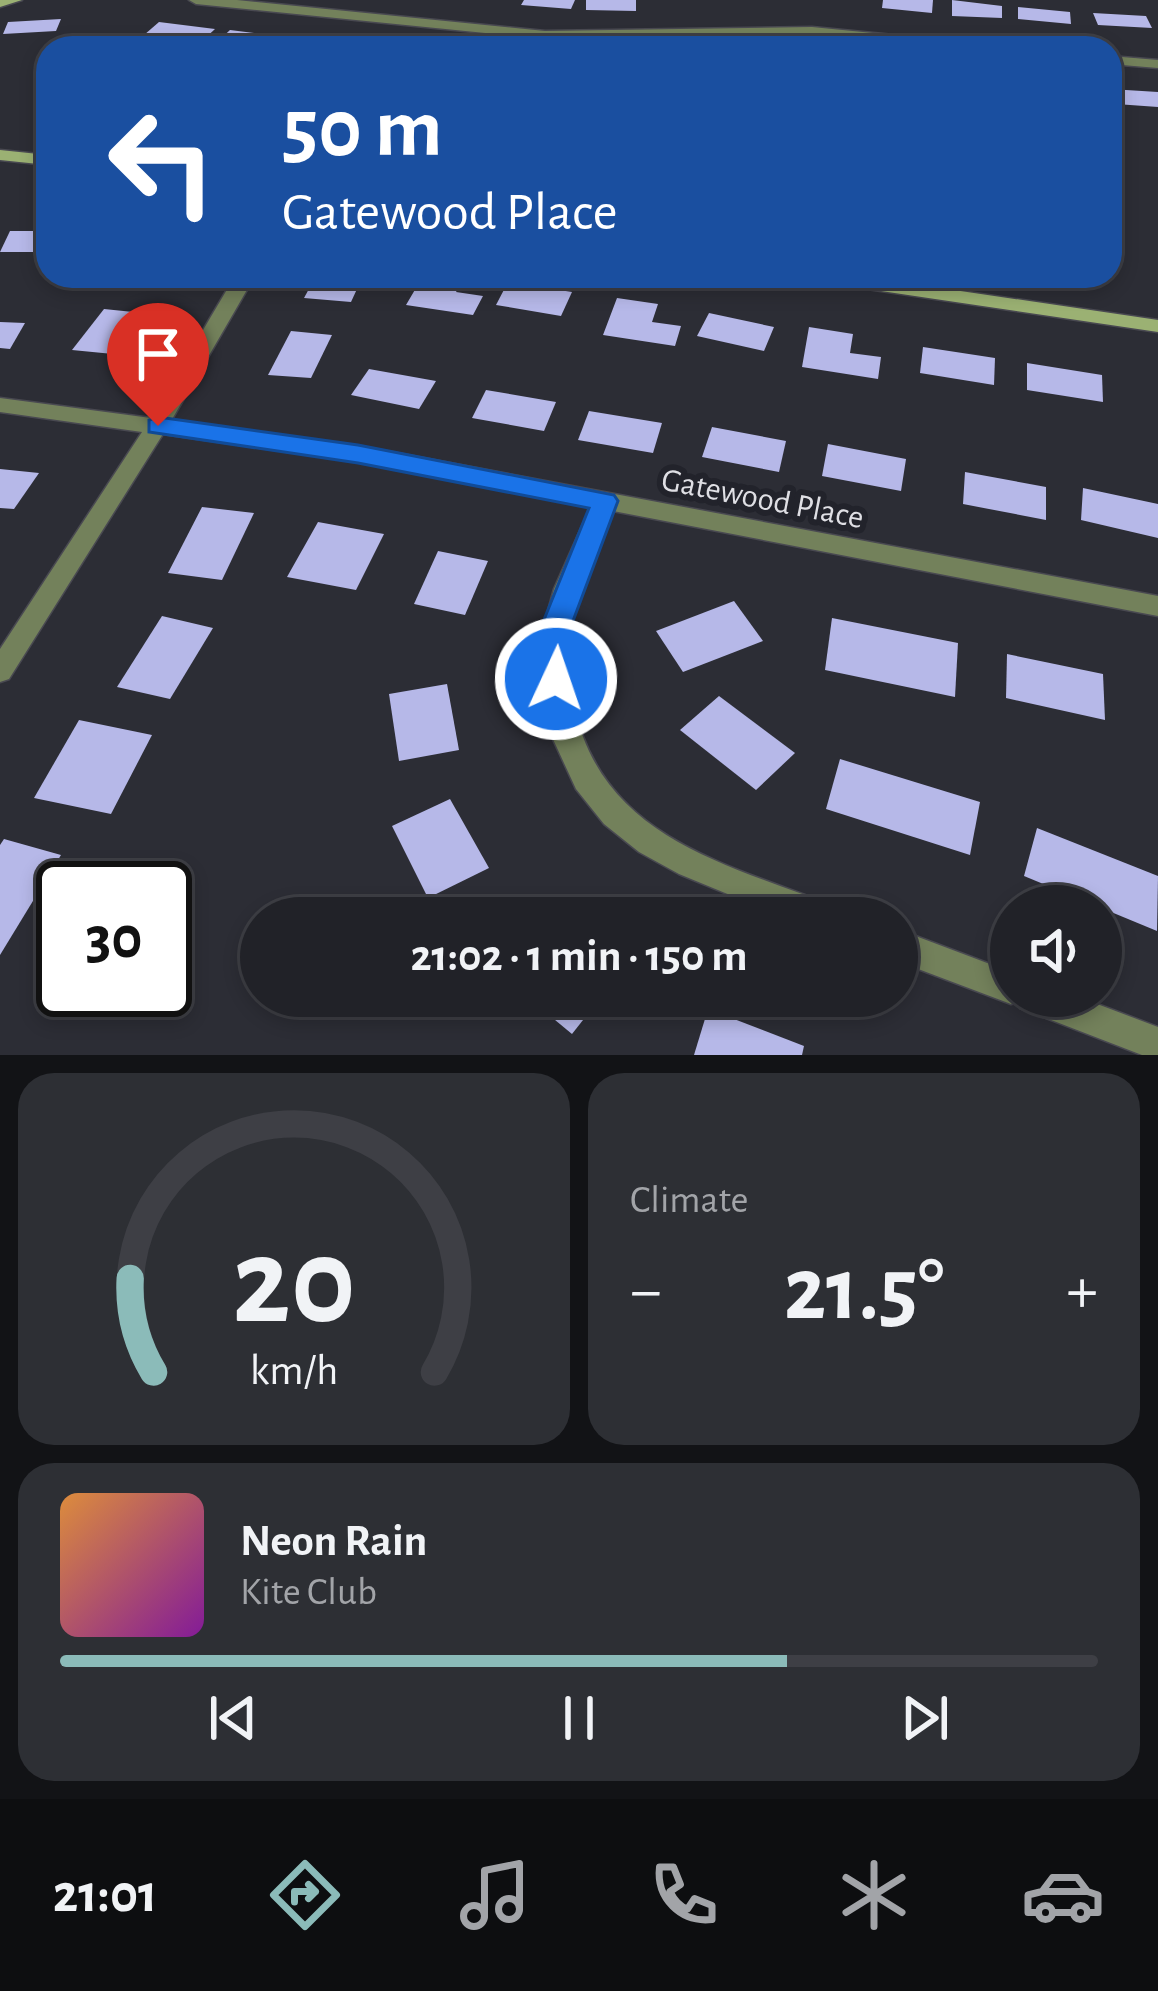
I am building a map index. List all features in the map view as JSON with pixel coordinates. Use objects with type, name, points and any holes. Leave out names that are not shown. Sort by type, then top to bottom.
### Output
[{"type":"main road","points":[[0,3],[15,0]]},
{"type":"main road","points":[[0,154],[36,158]]},
{"type":"main road","points":[[0,171],[36,175]]},
{"type":"main road","points":[[901,288],[1158,326]]},
{"type":"street","points":[[196,0],[531,34],[812,31],[863,36]]},
{"type":"street","points":[[1122,61],[1158,64]]},
{"type":"street","points":[[0,671],[158,426],[238,288]]},
{"type":"street","name":"Gatewood Place","points":[[0,405],[358,454],[1158,606]]},
{"type":"street","points":[[605,501],[552,637],[560,730],[584,783],[635,834],[703,871],[771,897]]},
{"type":"street","points":[[918,953],[990,980]]},
{"type":"street","points":[[1087,1017],[1158,1044]]},
{"type":"building","points":[[524,0],[575,0],[571,9],[521,5]]},
{"type":"building","points":[[586,0],[636,0],[636,11],[586,10]]},
{"type":"building","points":[[883,0],[933,0],[932,13],[882,8]]},
{"type":"building","points":[[952,0],[1002,6],[1002,18],[952,16]]},
{"type":"building","points":[[1018,7],[1070,12],[1071,24],[1018,19]]},
{"type":"building","points":[[1093,13],[1146,16],[1152,28],[1098,25]]},
{"type":"building","points":[[61,19],[56,31],[3,34],[8,22]]},
{"type":"building","points":[[159,22],[215,29],[207,36],[144,35]]},
{"type":"building","points":[[230,30],[277,36],[224,36]]},
{"type":"building","points":[[1122,90],[1158,92],[1158,107],[1122,104]]},
{"type":"building","points":[[10,231],[36,231],[36,252],[0,252]]},
{"type":"building","points":[[309,288],[357,288],[351,302],[304,298]]},
{"type":"building","points":[[416,288],[458,288],[456,292],[483,296],[473,315],[406,305]]},
{"type":"building","points":[[505,288],[572,292],[561,316],[496,305]]},
{"type":"building","points":[[617,298],[658,304],[652,322],[681,326],[675,346],[603,335]]},
{"type":"building","points":[[104,309],[143,313],[113,354],[72,350]]},
{"type":"building","points":[[709,313],[774,327],[764,351],[697,336]]},
{"type":"building","points":[[0,322],[25,323],[10,349],[0,348]]},
{"type":"building","points":[[809,327],[853,334],[850,353],[881,357],[878,379],[802,367]]},
{"type":"building","points":[[291,331],[332,335],[311,378],[268,375]]},
{"type":"building","points":[[923,347],[995,358],[994,385],[920,373]]},
{"type":"building","points":[[1027,363],[1102,375],[1103,402],[1027,390]]},
{"type":"building","points":[[369,369],[436,381],[419,409],[351,395]]},
{"type":"building","points":[[486,390],[556,402],[544,431],[472,418]]},
{"type":"building","points":[[589,411],[662,423],[653,453],[578,440]]},
{"type":"building","points":[[712,427],[786,441],[779,472],[702,457]]},
{"type":"building","points":[[828,444],[906,459],[901,491],[822,476]]},
{"type":"building","points":[[0,469],[39,473],[14,509],[0,508]]},
{"type":"building","points":[[965,472],[1046,487],[1046,520],[963,504]]},
{"type":"building","points":[[1083,488],[1158,504],[1158,538],[1081,520]]},
{"type":"building","points":[[202,507],[254,513],[222,580],[168,573]]},
{"type":"building","points":[[318,522],[384,534],[356,590],[287,577]]},
{"type":"building","points":[[438,551],[488,561],[465,615],[414,604]]},
{"type":"building","points":[[734,601],[763,641],[683,672],[656,631]]},
{"type":"building","points":[[162,616],[213,628],[170,699],[117,687]]},
{"type":"building","points":[[832,618],[958,643],[955,697],[825,670]]},
{"type":"building","points":[[1007,654],[1103,674],[1105,720],[1006,698]]},
{"type":"building","points":[[447,684],[459,750],[399,761],[389,694]]},
{"type":"building","points":[[719,696],[795,753],[756,790],[680,730]]},
{"type":"building","points":[[79,720],[152,735],[111,814],[34,798]]},
{"type":"building","points":[[840,759],[980,802],[970,855],[826,809]]},
{"type":"building","points":[[450,799],[489,868],[428,897],[392,826]]},
{"type":"building","points":[[1037,828],[1158,876],[1157,931],[1122,917],[1122,885],[1046,885],[1024,876]]},
{"type":"building","points":[[4,839],[61,855],[57,861],[36,861],[36,896],[0,955],[0,845]]},
{"type":"building","points":[[551,1017],[585,1017],[572,1034]]},
{"type":"building","points":[[706,1017],[729,1017],[804,1046],[802,1055],[694,1055]]},
{"type":"route","points":[[158,426],[358,454],[605,501],[552,637],[556,679]]}]
